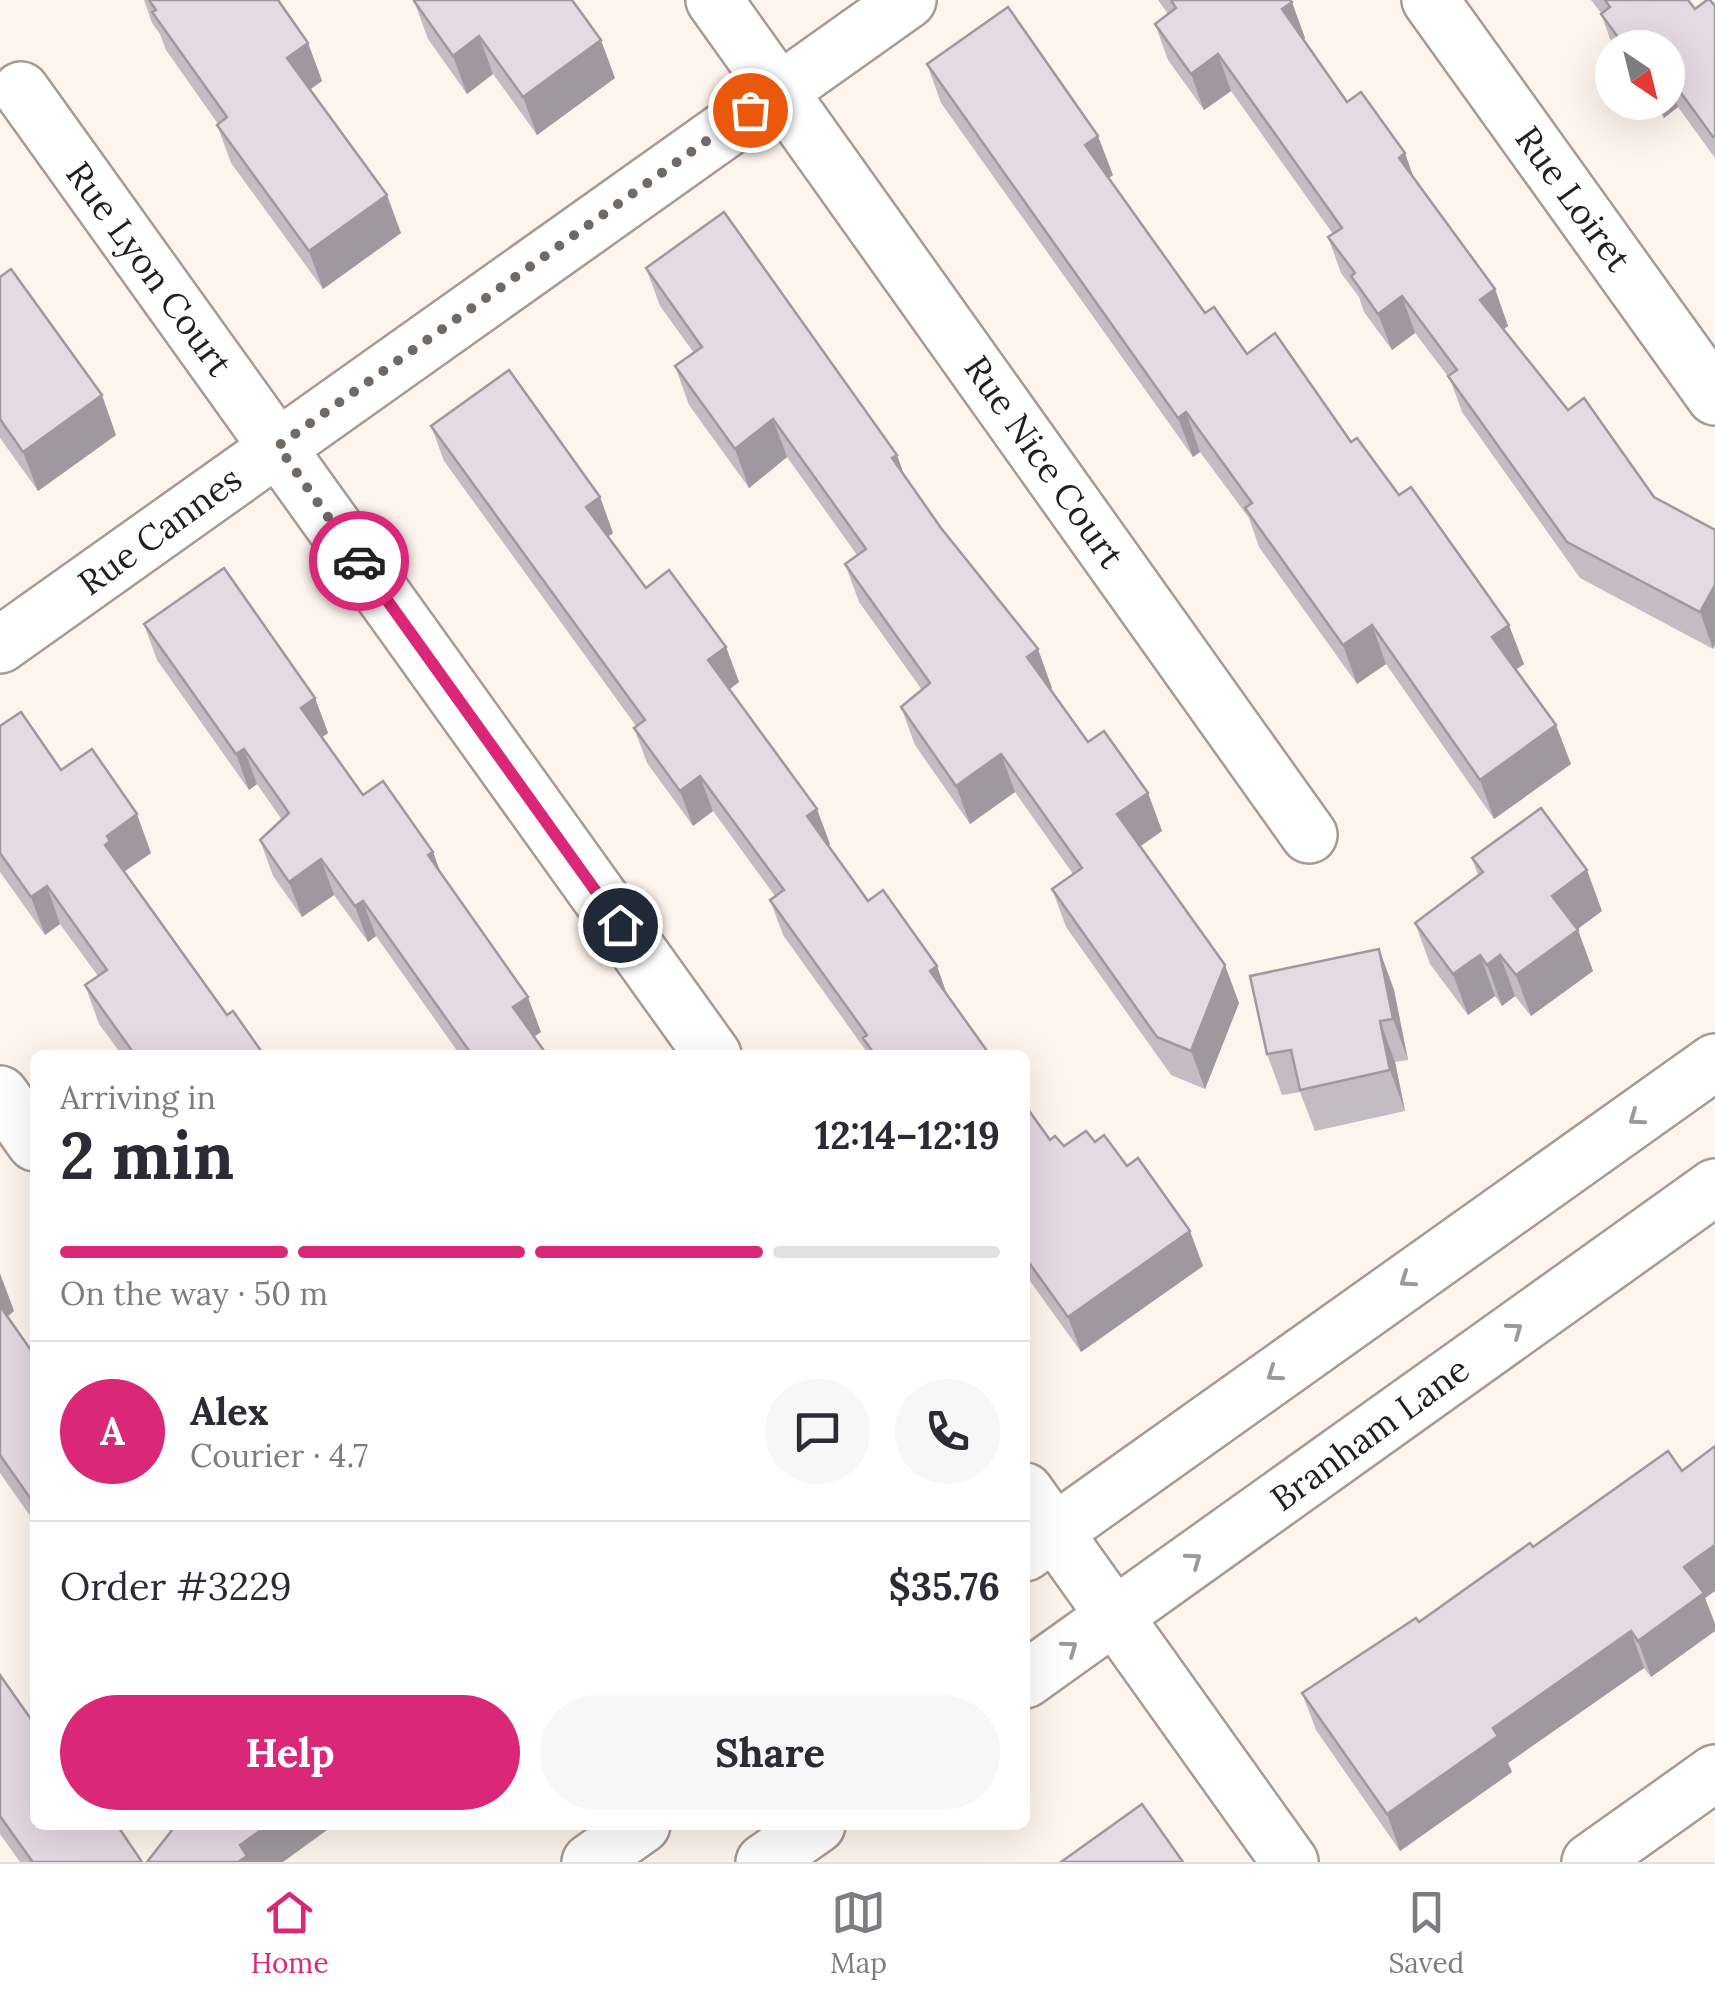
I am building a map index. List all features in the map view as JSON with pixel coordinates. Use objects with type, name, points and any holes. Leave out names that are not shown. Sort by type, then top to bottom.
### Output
[{"type":"street","name":"Rue Nice Court","points":[[714,0],[1309,835]]},
{"type":"street","name":"Rue Cannes","points":[[0,645],[908,0]]},
{"type":"street","name":"Rue Loiret","points":[[1430,0],[1715,397]]},
{"type":"street","name":"Rue Lyon Court","points":[[21,90],[709,1050]]},
{"type":"street","points":[[1290,1862],[1114,1616],[1035,1525],[1715,1062]]},
{"type":"street","points":[[0,1094],[30,1136]]},
{"type":"street","name":"Branham Lane","points":[[1030,1676],[1715,1187]]},
{"type":"street","points":[[1590,1862],[1715,1773]]},
{"type":"street","points":[[590,1862],[635,1830]]},
{"type":"street","points":[[764,1862],[810,1830]]},
{"type":"building","points":[[149,0],[278,0],[308,43],[287,58],[387,195],[309,251],[217,125],[227,117],[152,12],[156,10]]},
{"type":"building","points":[[415,0],[572,0],[601,40],[523,97],[479,36],[453,56]]},
{"type":"building","points":[[1171,0],[1292,2],[1282,9],[1347,102],[1361,92],[1405,153],[1399,158],[1495,289],[1480,300],[1568,410],[1584,398],[1654,497],[1715,530],[1715,585],[1700,612],[1567,542],[1448,376],[1457,370],[1402,296],[1378,314],[1351,276],[1355,273],[1328,237],[1342,228],[1218,54],[1191,74],[1155,24],[1176,8]]},
{"type":"building","points":[[1605,0],[1688,0],[1695,9],[1710,0],[1715,6],[1715,136],[1685,98],[1685,30],[1613,30],[1601,14],[1610,7]]},
{"type":"building","points":[[1008,7],[1098,136],[1085,145],[1205,313],[1214,307],[1247,354],[1275,333],[1351,442],[1357,438],[1399,495],[1411,487],[1509,625],[1492,637],[1556,725],[1480,780],[1372,625],[1343,645],[1245,508],[1252,503],[1186,412],[1178,418],[927,64]]},
{"type":"building","points":[[724,212],[897,455],[892,458],[941,528],[1038,649],[1027,657],[1088,742],[1104,731],[1148,793],[1117,814],[1225,965],[1191,1051],[1157,1037],[1052,889],[1082,868],[1001,754],[956,786],[901,707],[930,683],[845,564],[866,549],[773,419],[735,449],[675,366],[702,347],[646,268]]},
{"type":"building","points":[[11,269],[102,395],[23,452],[0,419],[0,277]]},
{"type":"building","points":[[509,370],[600,497],[586,507],[646,588],[669,570],[726,647],[708,660],[817,809],[807,816],[868,901],[883,890],[937,966],[930,971],[986,1050],[871,1050],[863,1038],[867,1035],[770,900],[784,890],[700,776],[680,791],[634,728],[645,720],[431,426]]},
{"type":"building","points":[[224,568],[315,698],[301,708],[363,795],[383,781],[433,852],[428,855],[528,997],[513,1007],[543,1050],[468,1050],[363,901],[355,906],[321,859],[289,882],[260,840],[289,813],[244,749],[236,754],[144,624]]},
{"type":"building","points":[[21,712],[61,770],[92,749],[137,814],[107,836],[110,841],[105,845],[227,1015],[233,1011],[260,1050],[131,1050],[85,985],[107,970],[47,886],[31,897],[0,853],[0,726]]},
{"type":"building","points":[[1541,808],[1587,870],[1552,896],[1578,930],[1516,975],[1500,955],[1487,965],[1480,955],[1453,974],[1415,923],[1483,872],[1472,858]]},
{"type":"building","points":[[1379,949],[1393,1019],[1380,1021],[1390,1070],[1300,1090],[1291,1050],[1267,1054],[1250,976]]},
{"type":"building","points":[[1030,1112],[1050,1140],[1055,1136],[1064,1146],[1086,1131],[1095,1142],[1104,1135],[1127,1166],[1138,1158],[1190,1231],[1068,1317],[1030,1264]]},
{"type":"building","points":[[0,1306],[30,1349],[30,1498],[0,1455]]},
{"type":"building","points":[[1715,1446],[1715,1545],[1684,1567],[1704,1593],[1638,1641],[1631,1631],[1493,1728],[1498,1736],[1387,1814],[1302,1693],[1416,1618],[1419,1622],[1530,1543],[1533,1547],[1668,1451],[1682,1471]]},
{"type":"building","points":[[0,1675],[30,1718],[30,1830],[120,1830],[142,1862],[30,1862],[0,1816]]},
{"type":"building","points":[[1142,1804],[1183,1862],[1061,1862]]},
{"type":"building","points":[[172,1830],[261,1830],[240,1845],[247,1856],[238,1862],[147,1862]]},
{"type":"way so far","points":[[359,561],[278,446],[750,110]]},
{"type":"route","points":[[359,561],[620,925]]}]
